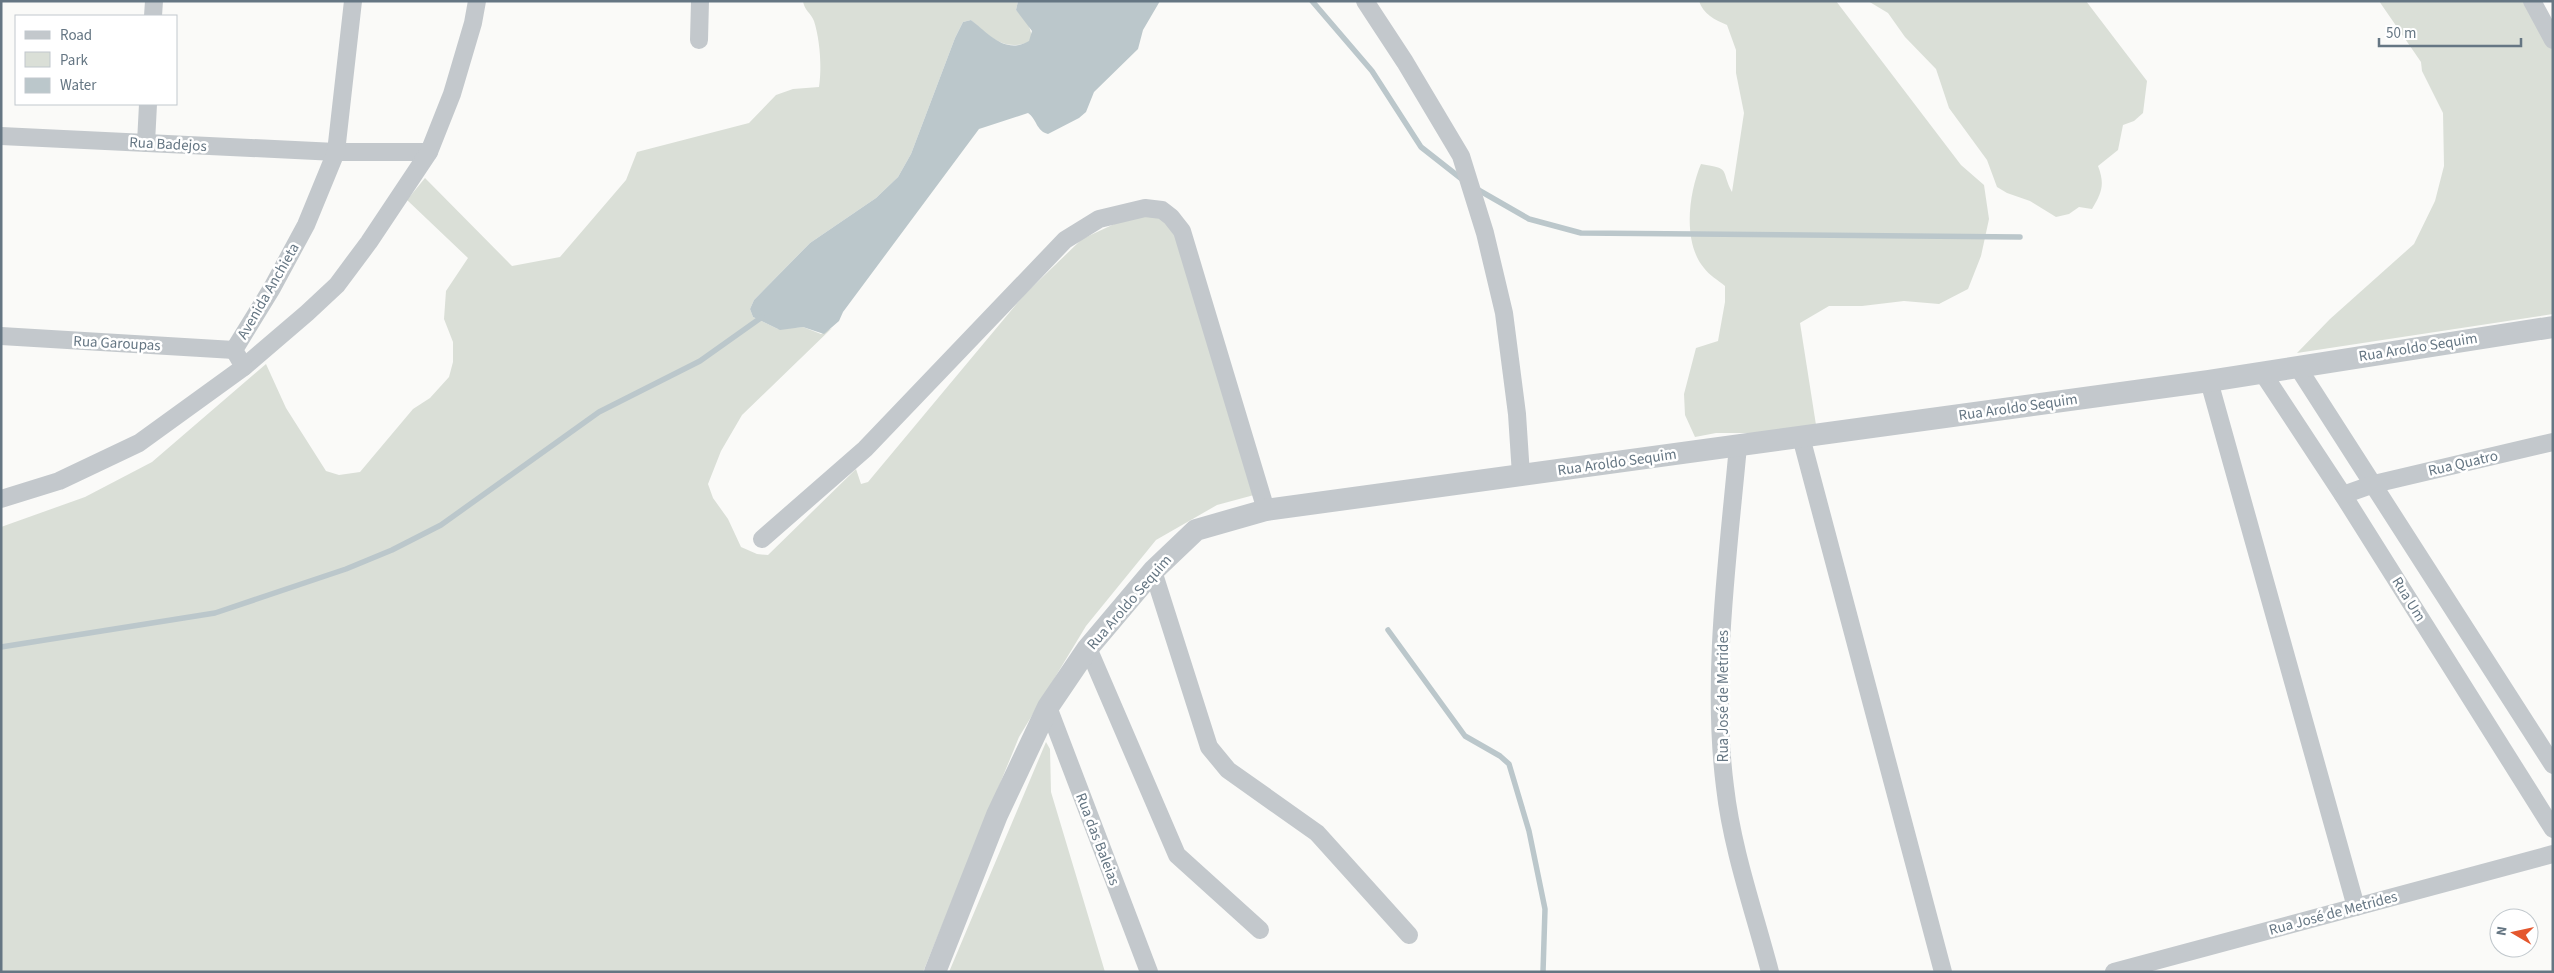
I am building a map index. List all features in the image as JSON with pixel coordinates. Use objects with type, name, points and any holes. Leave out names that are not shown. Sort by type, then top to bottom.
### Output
[{"type":"street","points":[[153,15],[154,1]]},
{"type":"street","name":"Avenida Anchieta","points":[[244,367],[234,350],[272,288],[306,225],[336,152],[353,1]]},
{"type":"street","points":[[1,499],[59,481],[139,443],[244,367],[337,285],[369,242],[429,152],[452,94],[473,23],[477,1]]},
{"type":"street","points":[[699,40],[700,1]]},
{"type":"street","points":[[1365,1],[1406,62],[1461,156],[1485,232],[1504,313],[1517,414],[1521,475]]},
{"type":"street","points":[[2532,1],[2553,40]]},
{"type":"street","points":[[146,143],[148,105]]},
{"type":"street","name":"Rua Badejos","points":[[1,136],[336,152],[429,152]]},
{"type":"street","points":[[762,539],[865,448],[1065,240],[1099,219],[1145,208],[1162,210],[1171,217],[1182,231],[1266,510]]},
{"type":"street","name":"Rua Aroldo Sequim","points":[[935,972],[996,815],[1048,707],[1088,648],[1153,571],[1196,530],[1266,510],[2209,381],[2553,327]]},
{"type":"street","name":"Rua Garoupas","points":[[1,336],[234,350]]},
{"type":"street","points":[[2297,366],[2553,765]]},
{"type":"street","name":"Rua Um","points":[[2262,372],[2343,495],[2553,829]]},
{"type":"street","points":[[2209,381],[2356,907]]},
{"type":"street","points":[[1801,437],[1943,972]]},
{"type":"street","name":"Rua Quatro","points":[[2343,495],[2374,484],[2553,442]]},
{"type":"street","name":"Rua José de Metrides","points":[[1738,446],[1724,626],[1720,739],[1727,799],[1770,972]]},
{"type":"street","points":[[1153,571],[1209,747],[1228,770],[1317,833],[1409,935]]},
{"type":"street","points":[[1088,648],[1177,855],[1260,930]]},
{"type":"street","name":"Rua das Baleias","points":[[1048,707],[1149,972]]},
{"type":"street","name":"Rua José de Metrides","points":[[2114,972],[2553,854]]},
{"type":"green space","points":[[803,1],[1018,1],[1016,10],[1028,23],[1032,36],[1029,42],[1011,45],[990,36],[971,20],[963,22],[955,38],[911,154],[898,177],[876,198],[810,243],[754,300],[750,309],[753,317],[778,329],[803,327],[821,334],[832,328],[742,415],[721,451],[708,484],[713,498],[728,519],[741,547],[757,554],[768,555],[856,469],[861,484],[868,482],[1024,295],[1082,239],[1138,213],[1175,221],[1254,495],[1217,505],[1156,540],[1086,626],[1019,737],[923,972],[1,972],[1,527],[85,497],[152,462],[266,364],[286,408],[326,471],[339,475],[360,472],[413,409],[430,398],[449,377],[453,362],[453,342],[444,319],[446,291],[468,258],[407,200],[425,178],[512,266],[560,257],[626,180],[637,152],[749,123],[776,95],[793,89],[819,87],[818,37],[814,21]]},
{"type":"green space","points":[[1699,1],[1836,1],[1961,165],[1984,185],[1989,219],[1981,256],[1968,289],[1939,304],[1904,301],[1862,306],[1829,306],[1800,323],[1816,425],[1755,433],[1716,433],[1695,437],[1685,415],[1684,394],[1696,348],[1718,341],[1725,302],[1725,286],[1704,268],[1697,257],[1693,245],[1690,217],[1693,188],[1701,164],[1717,167],[1724,171],[1732,192],[1744,113],[1736,73],[1736,50],[1727,25],[1706,13]]},
{"type":"green space","points":[[1868,1],[2086,1],[2147,81],[2143,113],[2134,121],[2123,125],[2118,150],[2098,166],[2102,183],[2098,198],[2092,209],[2079,207],[2069,214],[2056,217],[2030,201],[2007,193],[1997,187],[1987,160],[1949,108],[1936,69],[1905,37],[1888,13]]},
{"type":"green space","points":[[2379,1],[2528,1],[2553,44],[2553,314],[2297,353],[2330,319],[2414,244],[2435,201],[2444,166],[2443,113],[2422,71],[2421,62]]},
{"type":"green space","points":[[1046,742],[1050,749],[1051,792],[1105,972],[949,972]]},
{"type":"water","points":[[1018,1],[1160,1],[1143,30],[1138,49],[1094,92],[1086,112],[1079,118],[1048,134],[1039,128],[1028,113],[979,129],[843,312],[839,321],[824,334],[803,327],[780,330],[753,317],[750,309],[754,300],[810,243],[876,198],[898,177],[911,154],[955,38],[963,22],[971,20],[997,41],[1005,44],[1020,45],[1029,41],[1032,31],[1016,10]]},
{"type":"waterway","points":[[1312,1],[1372,71],[1421,147],[1463,180]]},
{"type":"waterway","points":[[1475,188],[1529,219],[1581,233],[2020,237]]},
{"type":"waterway","points":[[1,647],[215,613],[346,569],[392,550],[441,525],[599,412],[700,361],[762,317]]},
{"type":"waterway","points":[[1388,630],[1465,736],[1500,756],[1509,764],[1529,831],[1545,909],[1543,972]]}]
